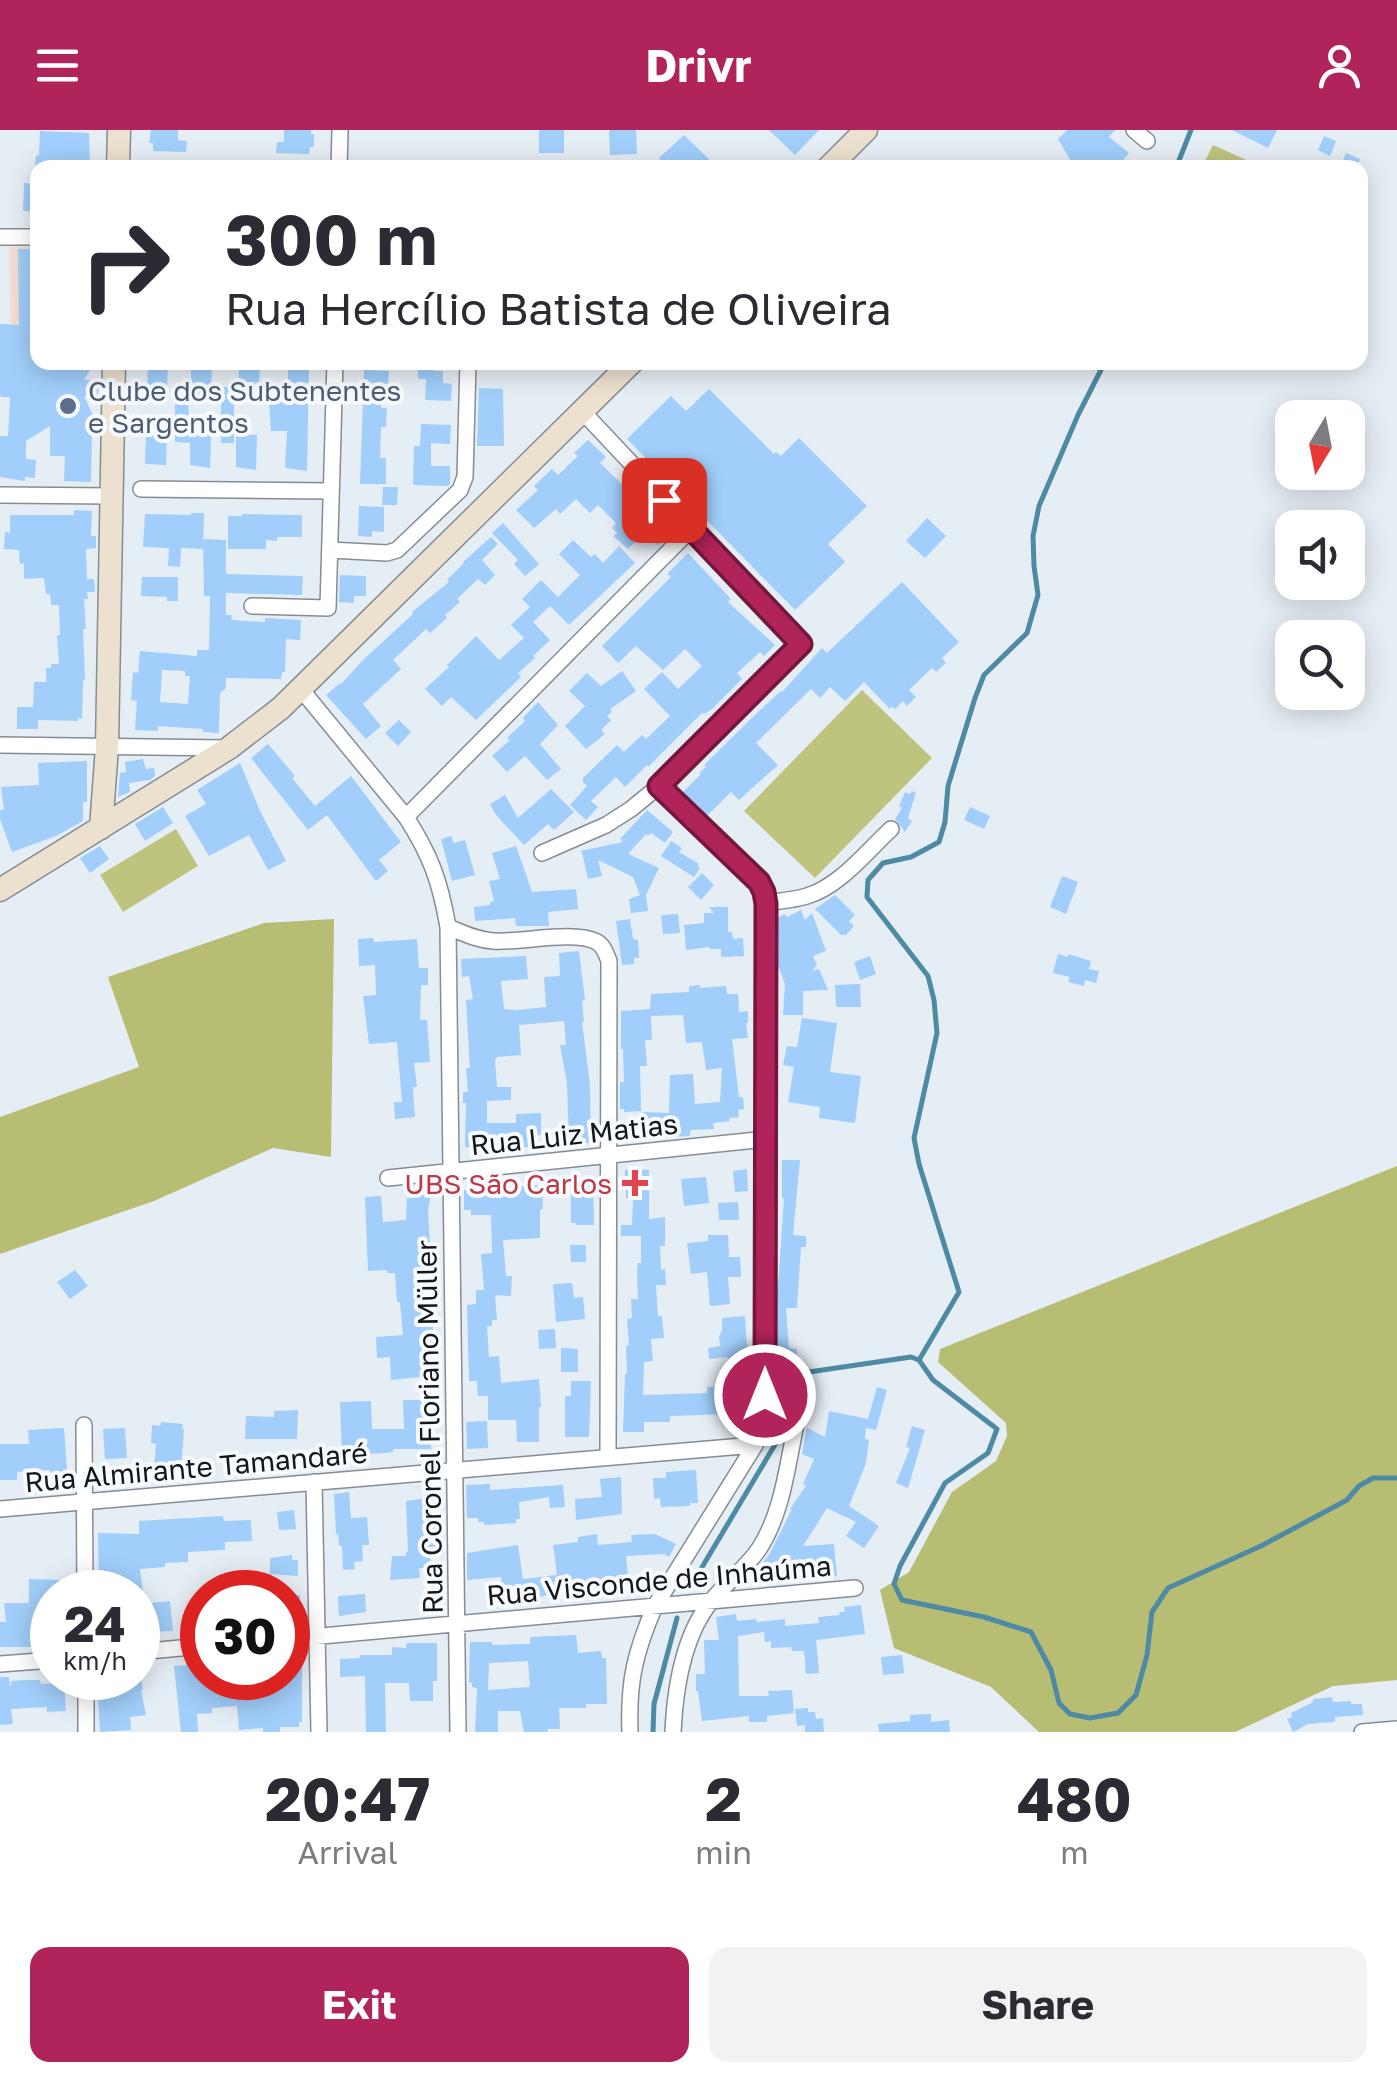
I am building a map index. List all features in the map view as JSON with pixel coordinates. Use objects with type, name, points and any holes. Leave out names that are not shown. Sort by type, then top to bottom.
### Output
[{"type":"street","points":[[118,130],[118,160]]},
{"type":"street","points":[[339,160],[340,130]]},
{"type":"street","points":[[836,160],[866,130]]},
{"type":"street","points":[[0,237],[30,237]]},
{"type":"street","points":[[102,828],[114,370]]},
{"type":"street","points":[[252,606],[328,608],[334,370]]},
{"type":"street","points":[[330,550],[397,550],[460,490],[466,477],[468,370]]},
{"type":"street","points":[[0,890],[257,728],[624,370]]},
{"type":"street","points":[[542,854],[606,826],[631,810],[801,644],[582,412]]},
{"type":"street","points":[[140,489],[332,491]]},
{"type":"street","points":[[0,494],[112,496]]},
{"type":"street","points":[[406,818],[692,528]]},
{"type":"street","name":"Rua Coronel Floriano Müller","points":[[300,688],[406,818],[434,866],[448,927],[458,1732]]},
{"type":"street","points":[[0,745],[229,748]]},
{"type":"street","points":[[630,1732],[630,1684],[655,1606],[756,1444],[762,1430],[765,1395],[764,892],[759,882],[659,786]]},
{"type":"street","points":[[766,904],[810,896],[824,888],[891,829]]},
{"type":"street","points":[[448,927],[495,941],[587,939],[597,942],[609,961],[608,1457]]},
{"type":"street","name":"Rua Luiz Matias","points":[[388,1178],[766,1139]]},
{"type":"street","points":[[674,1732],[678,1688],[696,1627],[712,1600],[760,1548],[780,1498],[797,1407],[789,1397],[765,1395]]},
{"type":"street","points":[[84,1425],[85,1570]]},
{"type":"street","name":"Rua Almirante Tamandaré","points":[[0,1510],[756,1444]]},
{"type":"street","points":[[314,1482],[319,1732]]},
{"type":"street","name":"Rua Visconde de Inhaúma","points":[[310,1637],[855,1588]]},
{"type":"street","points":[[0,1664],[30,1662]]},
{"type":"street","points":[[86,1700],[86,1732]]},
{"type":"street","points":[[1362,1732],[1397,1729]]},
{"type":"shaded area","points":[[9,247],[30,247],[30,343],[11,343]]},
{"type":"green space","points":[[1213,145],[1246,160],[1206,160]]},
{"type":"green space","points":[[862,690],[932,758],[815,878],[744,811]]},
{"type":"green space","points":[[176,829],[198,866],[123,912],[100,875]]},
{"type":"green space","points":[[334,919],[331,1157],[273,1148],[154,1201],[0,1254],[0,1117],[139,1067],[108,977],[264,923]]},
{"type":"green space","points":[[1397,1166],[1397,1680],[1333,1686],[1235,1732],[1039,1732],[991,1687],[894,1648],[880,1590],[909,1572],[952,1492],[996,1461],[1007,1436],[1006,1423],[938,1362],[940,1349]]},
{"type":"building","points":[[151,130],[178,130],[178,140],[187,141],[186,152],[153,151],[153,143],[149,143]]},
{"type":"building","points":[[284,130],[311,130],[314,147],[310,147],[309,154],[276,153],[277,142],[284,142]]},
{"type":"building","points":[[539,130],[564,130],[564,153],[539,153]]},
{"type":"building","points":[[609,130],[636,130],[637,154],[610,155]]},
{"type":"building","points":[[769,130],[819,130],[795,155]]},
{"type":"building","points":[[1067,130],[1115,130],[1109,137],[1129,153],[1123,160],[1070,160],[1058,139]]},
{"type":"building","points":[[1232,130],[1277,130],[1268,148]]},
{"type":"building","points":[[40,131],[89,133],[90,160],[36,160]]},
{"type":"building","points":[[684,135],[710,160],[661,160]]},
{"type":"building","points":[[1324,136],[1336,141],[1330,156],[1318,150]]},
{"type":"building","points":[[1346,153],[1360,159],[1360,160],[1343,160]]},
{"type":"building","points":[[24,183],[30,183],[30,211],[23,211]]},
{"type":"building","points":[[18,249],[30,249],[30,370],[90,370],[84,380],[99,380],[98,397],[84,396],[98,426],[98,430],[92,431],[91,482],[64,481],[65,456],[50,456],[50,426],[26,441],[26,459],[36,460],[35,478],[25,477],[25,481],[0,477],[0,436],[8,436],[10,397],[0,394],[0,324],[19,325]]},
{"type":"building","points":[[148,370],[168,370],[167,394],[147,394]]},
{"type":"building","points":[[191,370],[212,370],[211,396],[191,395]]},
{"type":"building","points":[[239,370],[260,370],[259,385],[264,385],[264,397],[238,396]]},
{"type":"building","points":[[288,370],[309,370],[307,471],[285,468],[287,431],[271,431],[269,401],[288,401]]},
{"type":"building","points":[[364,370],[389,371],[388,384],[382,384],[381,408],[387,408],[386,427],[381,427],[380,458],[386,458],[386,484],[360,484]]},
{"type":"building","points":[[418,370],[443,371],[443,383],[452,384],[451,401],[425,400],[426,379],[418,379]]},
{"type":"building","points":[[221,387],[234,387],[234,443],[221,443]]},
{"type":"building","points":[[479,388],[503,389],[504,446],[477,446]]},
{"type":"building","points":[[709,389],[774,454],[781,456],[799,438],[867,506],[828,544],[845,562],[795,610],[627,439],[671,396],[686,411]]},
{"type":"building","points":[[175,399],[188,399],[190,443],[175,442]]},
{"type":"building","points":[[421,424],[451,425],[450,444],[431,443],[431,466],[450,466],[448,486],[413,485],[414,446],[420,446]]},
{"type":"building","points":[[146,431],[167,432],[166,465],[145,464]]},
{"type":"building","points":[[190,433],[211,434],[210,468],[190,465]]},
{"type":"building","points":[[236,434],[257,435],[256,470],[236,467]]},
{"type":"building","points":[[588,440],[606,457],[600,463],[634,496],[623,510],[631,507],[650,522],[653,518],[669,533],[658,545],[645,533],[628,549],[613,536],[617,533],[612,528],[616,523],[598,505],[590,513],[576,499],[560,514],[556,509],[534,528],[516,510],[538,490],[534,486],[552,469],[558,475]]},
{"type":"building","points":[[383,487],[398,487],[397,505],[382,505]]},
{"type":"building","points":[[359,506],[384,507],[384,532],[372,531],[372,537],[358,536]]},
{"type":"building","points":[[74,510],[92,511],[91,536],[96,536],[96,548],[86,549],[87,579],[94,579],[95,592],[87,592],[88,599],[84,599],[82,719],[38,720],[38,729],[17,729],[17,707],[33,707],[34,682],[46,682],[46,668],[59,664],[59,605],[51,605],[44,578],[24,579],[19,550],[4,549],[5,532],[10,533],[10,515],[74,515]]},
{"type":"building","points":[[204,513],[203,549],[181,548],[180,567],[168,566],[169,548],[143,547],[145,514]]},
{"type":"building","points":[[302,515],[302,537],[266,540],[266,549],[228,549],[228,516]]},
{"type":"building","points":[[927,518],[946,536],[925,558],[906,541]]},
{"type":"building","points":[[503,523],[539,564],[525,576],[514,564],[518,560],[492,533]]},
{"type":"building","points":[[491,537],[498,544],[482,560],[495,575],[485,585],[478,579],[457,599],[460,602],[445,615],[447,618],[430,633],[426,629],[393,660],[401,669],[363,704],[381,726],[366,739],[326,695],[449,582],[463,562]]},
{"type":"building","points":[[203,539],[226,540],[226,574],[303,576],[302,595],[226,593],[226,615],[232,615],[231,620],[301,620],[300,640],[286,639],[285,672],[281,679],[226,678],[226,688],[220,693],[219,733],[158,726],[158,731],[135,730],[137,701],[131,700],[133,672],[138,673],[140,651],[197,656],[197,650],[209,650],[210,596],[204,596]],"holes":[[[162,670],[185,671],[185,676],[190,676],[188,704],[160,702]]]},
{"type":"building","points":[[573,540],[603,563],[619,546],[635,563],[569,625],[550,606],[533,622],[550,640],[518,673],[521,677],[476,720],[451,697],[442,706],[425,689],[476,636],[499,660],[524,638],[511,625],[530,607],[522,599],[541,580],[558,597],[580,575],[559,554]]},
{"type":"building","points":[[688,553],[731,599],[728,602],[775,645],[764,656],[760,652],[737,673],[742,679],[625,787],[616,777],[591,801],[598,807],[586,820],[570,805],[587,786],[583,778],[617,745],[624,752],[642,735],[646,739],[670,716],[644,689],[662,672],[678,689],[702,666],[685,649],[663,670],[636,646],[618,663],[602,646],[671,577],[667,574]]},
{"type":"building","points":[[340,575],[366,576],[366,596],[354,596],[354,603],[339,602]]},
{"type":"building","points":[[142,577],[178,577],[178,601],[141,596]]},
{"type":"building","points":[[902,582],[959,642],[942,658],[946,663],[936,672],[932,668],[909,690],[916,697],[907,706],[903,701],[890,709],[864,682],[845,701],[830,687],[820,698],[811,689],[756,743],[778,765],[739,800],[731,792],[707,816],[682,793],[701,774],[704,765],[782,692],[822,648],[827,653]]},
{"type":"building","points":[[622,671],[636,691],[610,709],[612,712],[607,716],[611,720],[601,730],[605,734],[586,749],[565,726],[585,706],[569,691],[587,673],[601,686]]},
{"type":"building","points":[[538,702],[558,725],[540,744],[561,769],[547,780],[525,756],[507,772],[492,756],[510,740],[507,738]]},
{"type":"building","points":[[399,720],[411,732],[398,746],[385,733]]},
{"type":"building","points":[[268,744],[315,806],[351,776],[401,842],[379,860],[388,871],[376,881],[327,815],[308,830],[251,758]]},
{"type":"building","points":[[143,759],[146,769],[154,768],[155,776],[129,783],[130,792],[118,797],[125,762]]},
{"type":"building","points":[[87,761],[83,821],[12,852],[0,819],[0,810],[4,809],[1,787],[39,785],[38,763]]},
{"type":"building","points":[[240,763],[286,861],[268,870],[249,835],[209,856],[185,816],[206,804],[197,790]]},
{"type":"building","points":[[551,789],[574,812],[554,830],[548,824],[524,845],[490,804],[505,795],[518,818]]},
{"type":"building","points":[[905,792],[916,793],[908,818],[912,821],[905,832],[895,819]]},
{"type":"building","points":[[163,807],[173,823],[145,841],[135,824]]},
{"type":"building","points":[[970,807],[990,816],[984,829],[964,820]]},
{"type":"building","points":[[647,810],[673,832],[665,843],[651,833],[646,834],[628,854],[659,868],[646,895],[648,911],[631,913],[629,899],[640,895],[633,877],[598,860],[602,876],[588,879],[580,851],[623,842],[620,839]]},
{"type":"building","points":[[452,836],[453,843],[465,840],[475,875],[452,881],[441,839]]},
{"type":"building","points":[[671,841],[682,848],[679,852],[699,864],[694,877],[661,856]]},
{"type":"building","points":[[100,846],[109,859],[90,873],[80,858]]},
{"type":"building","points":[[516,846],[532,892],[576,889],[578,909],[548,912],[549,926],[516,926],[515,918],[475,921],[474,907],[494,901],[489,881],[500,879],[492,853]]},
{"type":"building","points":[[702,873],[714,885],[701,900],[688,887]]},
{"type":"building","points":[[1062,876],[1078,882],[1066,914],[1050,907]]},
{"type":"building","points":[[835,895],[855,915],[849,921],[854,926],[846,935],[841,935],[815,909]]},
{"type":"building","points":[[709,907],[728,907],[728,932],[732,932],[733,939],[743,938],[744,956],[721,957],[721,949],[710,947],[686,950],[684,925],[704,923],[704,913],[714,913]]},
{"type":"building","points":[[801,910],[805,920],[812,913],[826,951],[813,956],[817,965],[812,971],[819,969],[828,990],[803,991],[803,1015],[783,1015],[785,984],[777,963],[777,918]]},
{"type":"building","points":[[678,914],[680,933],[663,934],[661,915]]},
{"type":"building","points":[[630,919],[633,939],[638,940],[639,958],[634,958],[634,964],[622,965],[616,921]]},
{"type":"building","points":[[373,938],[374,942],[417,939],[419,968],[428,968],[428,985],[421,985],[420,1020],[427,1020],[430,1062],[414,1063],[415,1117],[395,1119],[394,1102],[402,1102],[397,1042],[369,1044],[363,996],[376,995],[375,965],[359,966],[358,939]]},
{"type":"building","points":[[579,951],[591,1143],[569,1143],[567,1083],[560,1045],[566,1045],[564,1021],[519,1025],[521,1055],[495,1060],[497,1087],[511,1087],[511,1100],[487,1101],[487,1123],[516,1123],[516,1114],[541,1113],[541,1135],[535,1135],[535,1147],[516,1147],[516,1139],[486,1139],[486,1148],[465,1147],[463,1092],[468,1092],[466,1068],[470,1068],[466,1000],[473,999],[469,976],[462,977],[461,959],[526,956],[528,979],[501,981],[504,1009],[516,1010],[546,1007],[544,977],[560,976],[559,953]]},
{"type":"building","points":[[1058,954],[1091,961],[1089,969],[1099,971],[1096,983],[1085,980],[1084,986],[1053,973]]},
{"type":"building","points":[[870,956],[876,974],[860,980],[854,962]]},
{"type":"building","points":[[860,984],[861,1007],[836,1007],[835,985]]},
{"type":"building","points":[[689,986],[726,986],[727,994],[738,994],[739,1012],[748,1011],[748,1038],[732,1039],[744,1109],[738,1110],[739,1117],[713,1123],[714,1129],[690,1130],[690,1136],[643,1135],[643,1112],[669,1113],[670,1075],[693,1074],[695,1104],[720,1102],[722,1068],[706,1070],[702,1042],[686,1043],[683,1015],[651,1016],[652,1040],[645,1040],[647,1066],[640,1066],[641,1111],[624,1112],[620,1109],[620,1082],[624,1082],[621,1011],[650,1009],[651,994],[689,992]]},
{"type":"building","points":[[802,1018],[837,1023],[830,1072],[861,1076],[855,1123],[819,1118],[820,1107],[788,1102],[794,1067],[783,1065],[787,1046],[797,1047]]},
{"type":"building","points":[[782,1160],[800,1160],[793,1235],[806,1236],[806,1247],[801,1247],[797,1308],[786,1308],[789,1348],[797,1349],[796,1364],[776,1363],[776,1287],[784,1198]]},
{"type":"building","points":[[747,1169],[748,1191],[735,1192],[733,1171]]},
{"type":"building","points":[[625,1170],[649,1170],[649,1219],[665,1217],[665,1246],[660,1246],[666,1285],[656,1285],[664,1338],[651,1339],[653,1361],[644,1362],[643,1395],[707,1393],[707,1387],[728,1387],[728,1357],[709,1359],[708,1348],[720,1346],[722,1318],[745,1316],[751,1363],[751,1389],[747,1389],[749,1416],[670,1416],[670,1422],[644,1422],[644,1432],[623,1432],[627,1319],[632,1318],[631,1299],[638,1299],[637,1270],[641,1263],[641,1236],[621,1236],[621,1225],[632,1225],[633,1198],[626,1198],[626,1188],[621,1188]]},
{"type":"building","points":[[706,1177],[709,1203],[684,1206],[681,1179]]},
{"type":"building","points":[[571,1181],[593,1181],[594,1225],[571,1223]]},
{"type":"building","points":[[542,1185],[540,1238],[503,1240],[506,1276],[512,1276],[511,1296],[495,1295],[497,1320],[487,1326],[489,1357],[499,1356],[501,1383],[539,1379],[539,1442],[517,1442],[516,1420],[488,1420],[488,1396],[478,1396],[477,1381],[469,1381],[467,1305],[476,1304],[476,1290],[484,1290],[481,1254],[492,1253],[491,1215],[471,1215],[471,1210],[464,1210],[464,1190]]},
{"type":"building","points":[[411,1193],[431,1194],[428,1211],[432,1376],[391,1380],[390,1357],[377,1358],[376,1337],[403,1335],[400,1302],[395,1273],[368,1271],[365,1197],[381,1196],[383,1222],[406,1220],[407,1198]]},
{"type":"building","points":[[738,1202],[739,1220],[719,1220],[718,1203]]},
{"type":"building","points":[[708,1235],[728,1235],[729,1257],[740,1257],[741,1277],[728,1277],[730,1304],[710,1306],[707,1272],[691,1274],[687,1243],[708,1241]]},
{"type":"building","points":[[570,1245],[586,1245],[586,1262],[571,1262]]},
{"type":"building","points":[[75,1270],[88,1286],[70,1299],[57,1282]]},
{"type":"building","points":[[572,1283],[574,1298],[583,1297],[585,1319],[556,1322],[553,1284]]},
{"type":"building","points":[[555,1329],[556,1348],[539,1349],[538,1330]]},
{"type":"building","points":[[561,1348],[578,1349],[578,1372],[561,1372]]},
{"type":"building","points":[[571,1381],[591,1381],[589,1437],[565,1437],[565,1396],[571,1396]]},
{"type":"building","points":[[877,1387],[887,1390],[876,1430],[866,1428],[866,1463],[849,1506],[879,1526],[864,1548],[846,1536],[856,1522],[827,1508],[803,1546],[834,1544],[837,1576],[809,1581],[775,1580],[768,1585],[757,1578],[753,1583],[748,1579],[769,1555],[790,1509],[806,1486],[803,1484],[814,1459],[802,1454],[807,1428],[825,1437],[829,1411],[868,1419]]},
{"type":"building","points":[[403,1400],[424,1400],[424,1420],[430,1420],[431,1449],[342,1455],[340,1402],[371,1401],[372,1429],[404,1429]]},
{"type":"building","points":[[298,1410],[297,1439],[245,1439],[246,1416],[274,1417],[274,1411]]},
{"type":"building","points":[[487,1421],[488,1448],[467,1449],[466,1422]]},
{"type":"building","points":[[161,1422],[183,1424],[181,1471],[154,1469],[156,1444],[151,1443],[152,1425],[160,1426]]},
{"type":"building","points":[[912,1426],[925,1430],[908,1488],[896,1483],[910,1448],[906,1447]]},
{"type":"building","points":[[64,1428],[68,1483],[51,1484],[50,1470],[17,1472],[17,1480],[0,1480],[0,1444],[29,1444],[28,1430]]},
{"type":"building","points":[[125,1428],[127,1458],[105,1459],[103,1429]]},
{"type":"building","points":[[696,1470],[698,1503],[661,1507],[660,1498],[654,1499],[653,1478],[666,1478],[666,1472]]},
{"type":"building","points":[[621,1477],[622,1514],[576,1520],[575,1499],[602,1497],[600,1479]]},
{"type":"building","points":[[490,1484],[490,1490],[563,1485],[565,1507],[550,1508],[549,1497],[519,1502],[520,1519],[516,1523],[484,1525],[478,1518],[467,1518],[466,1485]]},
{"type":"building","points":[[349,1492],[351,1518],[367,1517],[369,1545],[362,1545],[363,1561],[354,1562],[355,1569],[343,1570],[334,1494]]},
{"type":"building","points":[[426,1498],[426,1506],[439,1505],[439,1546],[430,1547],[431,1568],[419,1568],[420,1578],[390,1580],[392,1556],[406,1556],[408,1552],[406,1501]]},
{"type":"building","points":[[294,1510],[296,1529],[279,1530],[277,1512]]},
{"type":"building","points":[[223,1516],[224,1521],[251,1520],[252,1541],[225,1542],[225,1550],[188,1552],[188,1562],[165,1563],[165,1567],[99,1570],[98,1533],[139,1534],[139,1521]]},
{"type":"building","points":[[597,1534],[598,1545],[632,1542],[631,1535],[655,1534],[676,1544],[669,1557],[626,1556],[629,1584],[538,1597],[503,1597],[501,1577],[467,1580],[467,1553],[518,1545],[523,1579],[557,1575],[553,1545],[578,1542],[578,1537]]},
{"type":"building","points":[[292,1555],[292,1560],[298,1560],[298,1570],[270,1570],[270,1558]]},
{"type":"building","points":[[29,1579],[30,1647],[0,1647],[0,1622],[6,1622],[4,1603],[29,1603]]},
{"type":"building","points":[[365,1594],[366,1612],[339,1616],[338,1596]]},
{"type":"building","points":[[170,1601],[173,1631],[160,1631],[160,1602]]},
{"type":"building","points":[[861,1605],[865,1634],[816,1640],[819,1673],[806,1674],[804,1651],[771,1648],[771,1641],[765,1642],[764,1632],[738,1636],[739,1696],[769,1696],[768,1691],[792,1690],[794,1713],[767,1716],[767,1722],[749,1722],[749,1716],[702,1721],[696,1674],[705,1674],[704,1640],[719,1640],[716,1617],[736,1614],[737,1621],[757,1622],[785,1619],[785,1626],[819,1623],[818,1617],[840,1615],[839,1612],[845,1612],[844,1607]]},
{"type":"building","points":[[576,1635],[578,1653],[601,1651],[602,1658],[606,1658],[607,1704],[559,1708],[560,1729],[547,1729],[548,1732],[524,1732],[520,1711],[498,1711],[498,1732],[475,1732],[477,1688],[469,1682],[470,1642],[530,1644],[530,1637]],"holes":[[[528,1661],[530,1687],[488,1690],[489,1663]]]},
{"type":"building","points":[[407,1643],[437,1643],[433,1701],[410,1701],[409,1683],[385,1683],[386,1732],[366,1732],[365,1676],[340,1677],[340,1659],[392,1655],[392,1647],[406,1648]]},
{"type":"building","points":[[902,1655],[904,1673],[883,1675],[881,1657]]},
{"type":"building","points":[[174,1666],[180,1666],[180,1700],[302,1700],[302,1722],[299,1727],[280,1727],[280,1732],[263,1732],[263,1728],[239,1730],[237,1706],[212,1708],[212,1713],[197,1714],[198,1732],[181,1732]]},
{"type":"building","points":[[0,1677],[9,1677],[10,1686],[11,1681],[30,1680],[30,1700],[65,1700],[66,1711],[47,1712],[47,1707],[11,1709],[13,1724],[0,1725]]},
{"type":"building","points":[[1332,1697],[1333,1702],[1362,1704],[1363,1715],[1335,1717],[1335,1722],[1308,1724],[1293,1732],[1287,1719],[1292,1717],[1291,1713],[1313,1699]]},
{"type":"building","points":[[98,1700],[143,1700],[146,1715],[130,1717],[131,1730],[100,1732]]},
{"type":"building","points":[[808,1708],[808,1712],[815,1712],[816,1719],[823,1718],[824,1732],[805,1732],[805,1725],[797,1726],[795,1709]]},
{"type":"building","points":[[931,1714],[931,1722],[949,1720],[950,1732],[879,1732],[878,1724]]},
{"type":"waterway","points":[[1179,160],[1191,130]]},
{"type":"waterway","points":[[1101,370],[1039,506],[1033,536],[1038,595],[1027,633],[984,675],[948,786],[939,842],[911,857],[883,863],[868,880],[867,897],[928,976],[934,1000],[937,1033],[914,1138],[959,1292],[919,1360],[933,1380],[997,1429],[988,1453],[945,1483],[894,1584],[902,1600],[984,1617],[1031,1632],[1051,1670],[1059,1703],[1070,1714],[1090,1718],[1118,1713],[1136,1695],[1147,1655],[1152,1612],[1168,1588],[1261,1546],[1347,1500],[1373,1478],[1397,1478]]},
{"type":"waterway","points":[[794,1393],[809,1372],[911,1357],[919,1360]]},
{"type":"waterway","points":[[689,1589],[776,1443],[783,1420]]},
{"type":"waterway","points":[[653,1732],[654,1704],[677,1618]]},
{"type":"place","name":"Clube dos Subtenentes e Sargentos","points":[[68,406]]},
{"type":"place","name":"UBS São Carlos","points":[[635,1183]]},
{"type":"route","points":[[664,500],[801,644],[659,786],[759,882],[764,892],[765,1395]]}]
